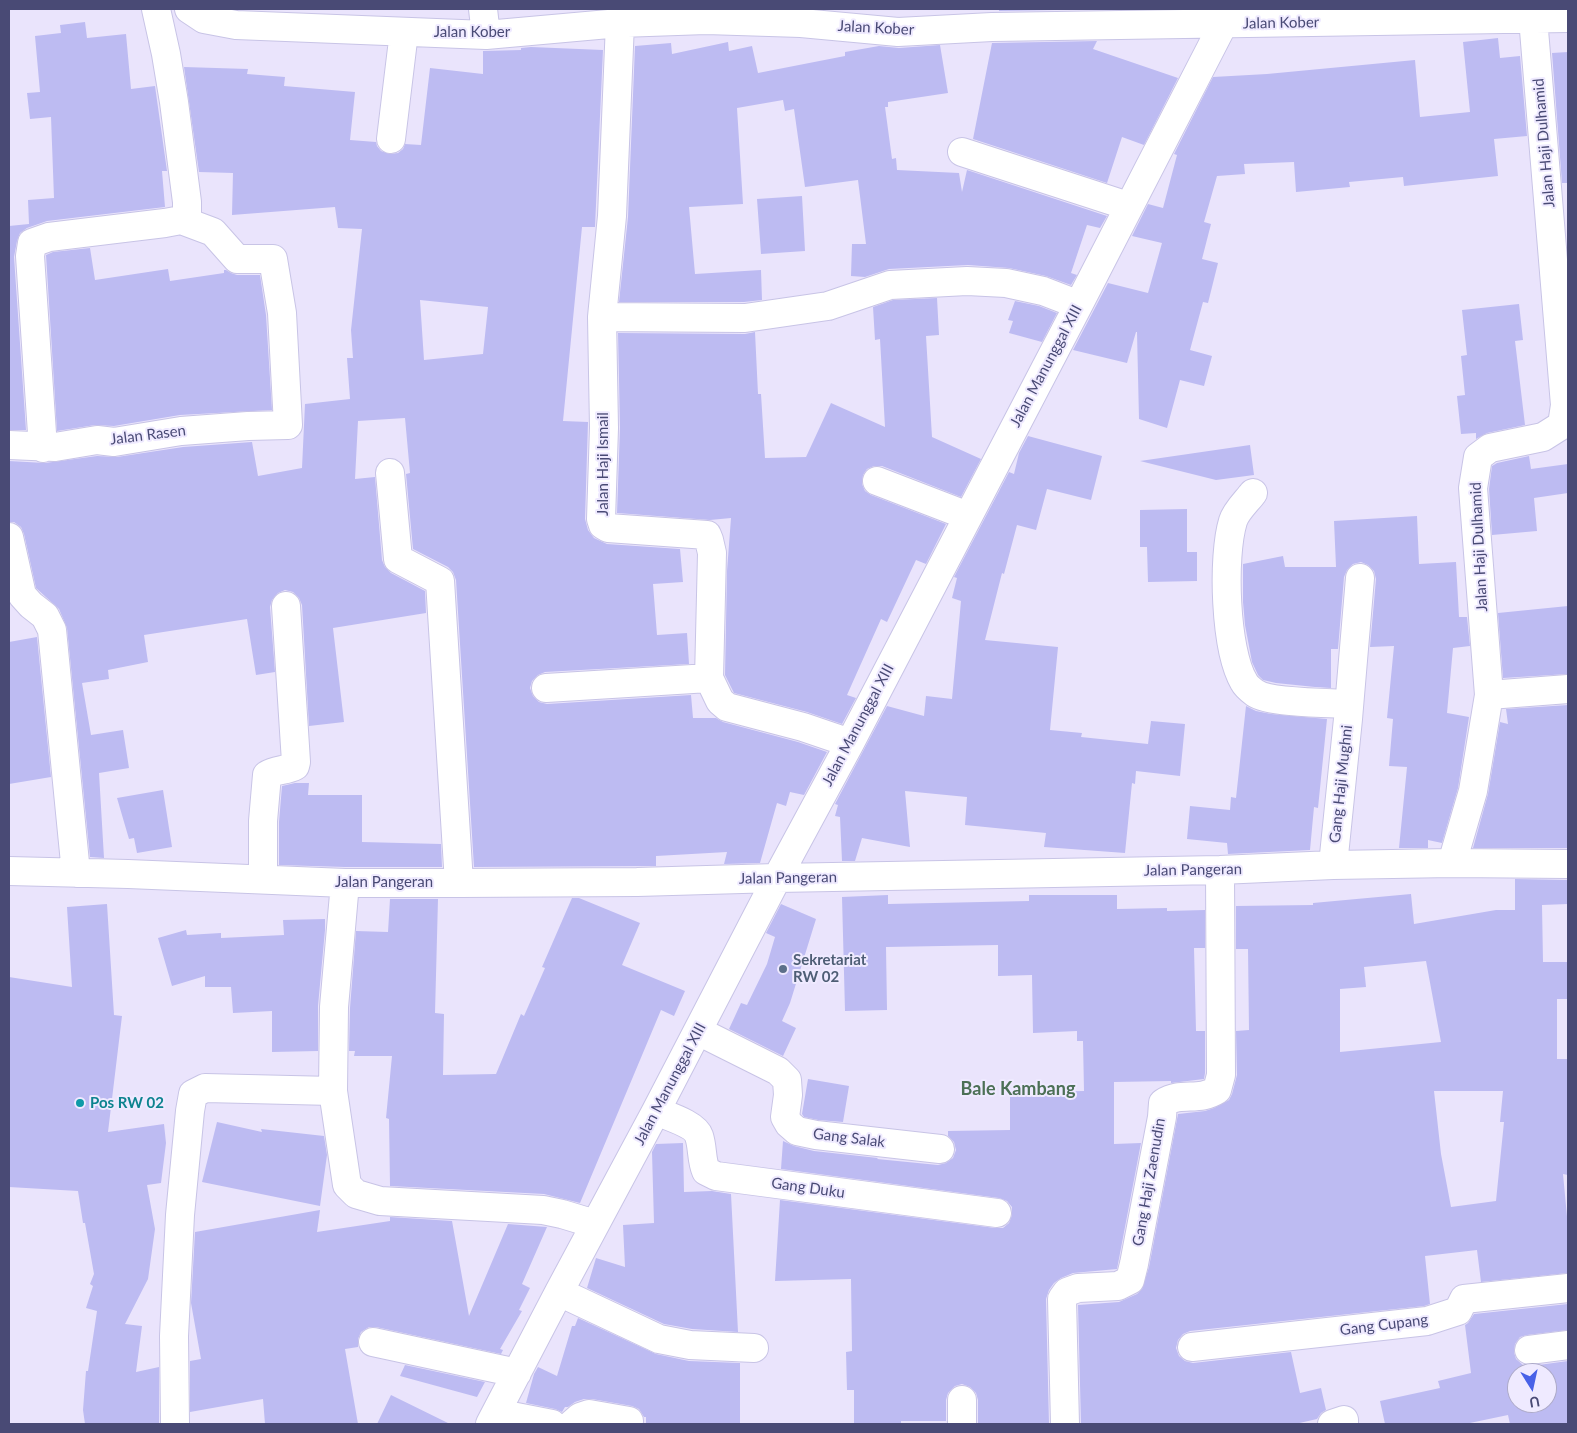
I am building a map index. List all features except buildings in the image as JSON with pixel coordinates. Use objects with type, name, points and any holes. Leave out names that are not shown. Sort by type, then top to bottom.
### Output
[{"type":"street","points":[[43,448],[30,256],[32,244],[49,237],[181,220],[187,217],[187,202],[174,102],[156,9]]},
{"type":"street","name":"Jalan Kober","points":[[189,9],[204,19],[239,17],[404,32],[484,22],[620,23],[651,16],[706,20],[801,22],[898,32],[1227,16],[1552,15]]},
{"type":"street","name":"Jalan Haji Dulhamid","points":[[1452,863],[1473,791],[1489,695],[1473,488],[1478,457],[1490,448],[1543,437],[1550,433],[1562,425],[1565,405],[1552,15]]},
{"type":"street","name":"Jalan Manunggal XIII","points":[[493,1419],[777,878],[850,743],[1227,16]]},
{"type":"street","name":"Jalan Haji Ismail","points":[[620,23],[612,216],[602,317],[604,428],[601,519],[603,525],[608,528],[707,535],[712,553],[709,678],[720,701],[727,707],[803,727],[850,743]]},
{"type":"street","points":[[391,139],[404,32]]},
{"type":"street","points":[[962,152],[1128,206]]},
{"type":"street","name":"Jalan Rasen","points":[[9,445],[43,448],[97,440],[114,442],[208,428],[288,425],[282,313],[277,276],[272,259],[237,259],[213,232],[181,220]]},
{"type":"street","points":[[602,317],[745,318],[828,306],[890,284],[967,281],[1006,283],[1043,291],[1078,306]]},
{"type":"street","points":[[390,473],[398,559],[440,582],[459,882]]},
{"type":"street","points":[[877,481],[968,516]]},
{"type":"street","name":"Gang Haji Mughni","points":[[1253,493],[1233,519],[1227,558],[1227,606],[1238,669],[1244,684],[1257,694],[1286,701],[1349,704]]},
{"type":"street","points":[[9,537],[22,595],[30,605],[45,616],[52,630],[76,873]]},
{"type":"street","name":"Gang Haji Mughni","points":[[1333,865],[1360,578]]},
{"type":"street","points":[[263,879],[263,821],[267,775],[271,772],[289,769],[295,766],[296,762],[286,606]]},
{"type":"street","points":[[546,688],[709,678]]},
{"type":"street","points":[[1489,695],[1568,689]]},
{"type":"street","name":"Jalan Pangeran","points":[[9,871],[345,883],[637,882],[1220,870],[1333,865],[1568,864]]},
{"type":"street","name":"Gang Haji Zaenudin","points":[[1065,1424],[1062,1299],[1067,1292],[1078,1288],[1118,1286],[1130,1280],[1163,1103],[1172,1097],[1208,1096],[1217,1090],[1221,1074],[1220,870]]},
{"type":"street","points":[[345,883],[334,1007],[333,1090],[347,1185],[356,1194],[380,1201],[543,1210],[595,1224]]},
{"type":"street","name":"Gang Salak","points":[[698,1031],[778,1071],[787,1080],[788,1095],[785,1118],[797,1131],[816,1135],[940,1149]]},
{"type":"street","points":[[175,1424],[174,1336],[180,1215],[193,1094],[205,1088],[333,1090]]},
{"type":"street","name":"Gang Duku","points":[[656,1111],[691,1126],[699,1135],[702,1163],[706,1171],[716,1176],[997,1214]]},
{"type":"street","name":"Gang Cupang","points":[[1192,1347],[1427,1321],[1458,1311],[1464,1299],[1568,1288]]},
{"type":"street","points":[[559,1292],[659,1339],[690,1345],[754,1348]]},
{"type":"street","points":[[373,1342],[516,1373]]},
{"type":"street","points":[[1529,1350],[1568,1345]]},
{"type":"street","points":[[572,1424],[580,1416],[585,1415],[630,1421]]},
{"type":"street","points":[[493,1419],[552,1424]]},
{"type":"place","name":"Sekretariat RW 02","points":[[783,969]]},
{"type":"place","name":"Pos RW 02","points":[[80,1103]]},
{"type":"district","name":"Bale Kambang","points":[[1018,1089]]}]
